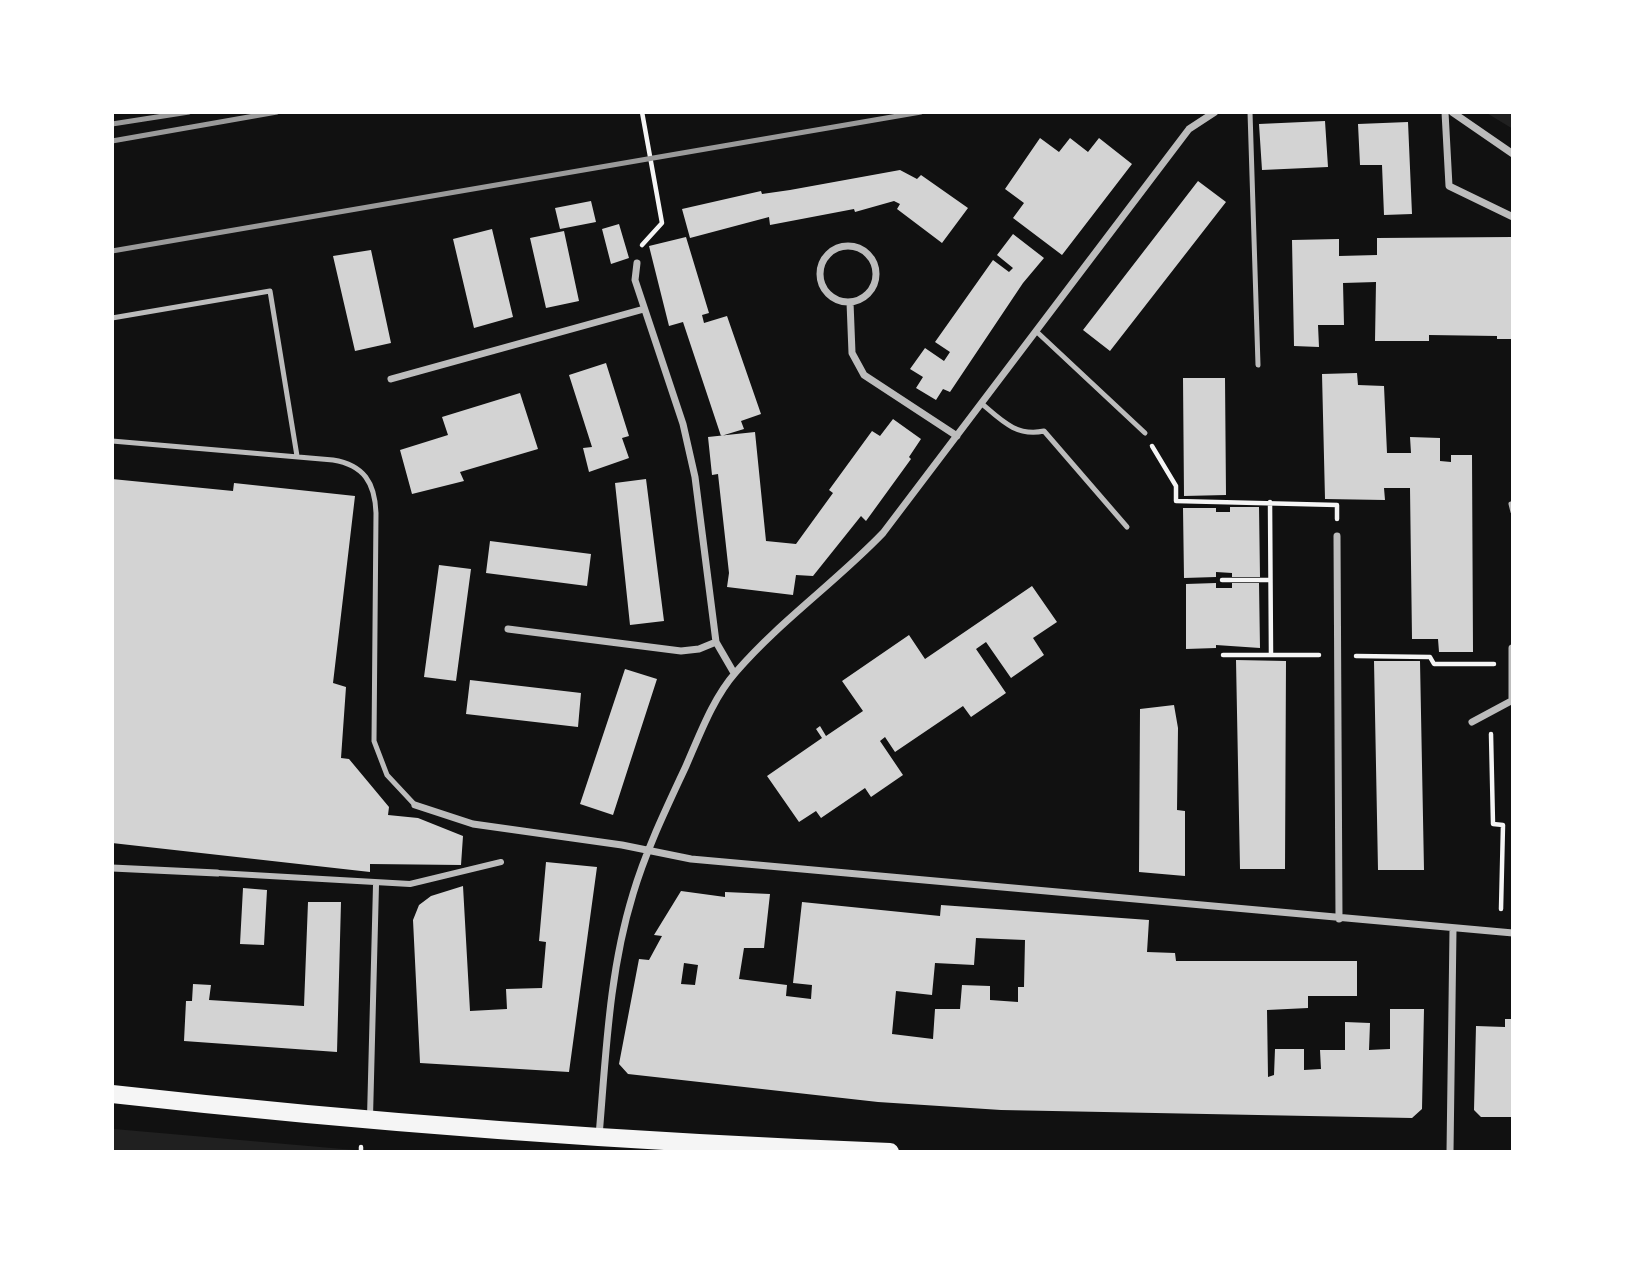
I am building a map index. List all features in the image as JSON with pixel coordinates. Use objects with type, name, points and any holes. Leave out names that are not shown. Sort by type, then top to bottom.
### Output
[{"type":"main road","points":[[112,1094],[369,1121],[890,1152]]},
{"type":"street","points":[[599,1136],[609,1004],[633,894],[710,711],[734,673],[883,533],[1189,130],[1215,112]]},
{"type":"street","points":[[1445,112],[1449,186],[1513,217]]},
{"type":"street","points":[[1452,112],[1513,154]]},
{"type":"street","points":[[844,246],[862,249],[874,262],[876,271],[872,289],[866,296],[850,302],[831,297],[820,281],[822,262],[827,254],[844,246]]},
{"type":"street","points":[[637,263],[635,279],[683,424],[695,477],[716,642],[734,673]]},
{"type":"street","points":[[850,302],[852,353],[864,375],[957,436]]},
{"type":"street","points":[[391,379],[644,309]]},
{"type":"street","points":[[1337,536],[1339,919]]},
{"type":"street","points":[[508,629],[681,651],[699,649],[716,642]]},
{"type":"street","points":[[1472,722],[1513,700],[1512,649]]},
{"type":"street","points":[[415,805],[473,824],[622,845],[691,859],[1453,930],[1513,933]]},
{"type":"street","points":[[112,868],[376,885],[410,884],[501,862]]},
{"type":"street","points":[[369,1121],[376,885]]},
{"type":"street","points":[[1450,1152],[1453,930]]},
{"type":"lane","points":[[1250,112],[1258,365]]},
{"type":"lane","points":[[112,318],[270,291],[297,456]]},
{"type":"lane","points":[[1037,332],[1144,433]]},
{"type":"lane","points":[[981,403],[1012,428],[1029,434],[1044,431],[1127,527]]},
{"type":"lane","points":[[112,441],[297,456],[347,463],[362,472],[375,491],[374,741],[387,775],[415,805]]},
{"type":"lane","points":[[1511,505],[1513,512]]},
{"type":"lane","points":[[1512,649],[1513,641]]},
{"type":"path","points":[[639,249],[662,223],[642,112]]},
{"type":"path","points":[[1144,433],[1175,486],[1176,501],[1337,505],[1337,536]]},
{"type":"path","points":[[1270,502],[1271,655]]},
{"type":"path","points":[[1222,580],[1270,580]]},
{"type":"path","points":[[1223,655],[1430,657],[1434,664],[1512,664]]},
{"type":"path","points":[[1491,712],[1493,824],[1503,825],[1501,909]]},
{"type":"shaded area","points":[[1485,112],[1513,112],[1513,129]]},
{"type":"shaded area","points":[[114,1129],[377,1152],[112,1152]]},
{"type":"building","points":[[1325,121],[1328,167],[1262,170],[1259,124]]},
{"type":"building","points":[[1408,122],[1412,214],[1384,215],[1382,165],[1360,165],[1358,124]]},
{"type":"building","points":[[1040,138],[1059,152],[1070,138],[1088,152],[1099,138],[1132,164],[1062,255],[1013,218],[1024,203],[1005,189]]},
{"type":"building","points":[[900,170],[917,179],[921,175],[968,208],[942,243],[897,209],[900,204],[894,201],[855,212],[854,209],[770,225],[769,217],[690,238],[682,209],[761,191],[762,194],[790,190]]},
{"type":"building","points":[[1198,181],[1226,202],[1110,351],[1083,330]]},
{"type":"building","points":[[591,201],[596,222],[560,229],[555,208]]},
{"type":"building","points":[[619,224],[629,258],[611,264],[602,229]]},
{"type":"building","points":[[492,229],[513,317],[474,328],[453,239]]},
{"type":"building","points":[[564,231],[579,301],[546,308],[530,238]]},
{"type":"building","points":[[1013,234],[1044,258],[1023,283],[950,392],[943,389],[936,400],[916,388],[923,377],[910,369],[925,348],[944,361],[950,352],[935,342],[993,260],[1009,272],[1013,268],[997,255]]},
{"type":"building","points":[[686,237],[709,313],[702,315],[704,323],[727,316],[761,414],[741,421],[744,429],[721,436],[683,322],[669,326],[649,246]]},
{"type":"building","points":[[1513,237],[1513,339],[1497,339],[1497,336],[1429,335],[1429,341],[1375,341],[1376,282],[1343,283],[1344,325],[1318,325],[1319,347],[1294,346],[1292,240],[1339,239],[1339,256],[1377,255],[1377,238]]},
{"type":"building","points":[[371,250],[391,343],[355,351],[333,256]]},
{"type":"building","points":[[606,363],[629,436],[622,438],[629,458],[589,472],[583,448],[592,447],[569,375]]},
{"type":"building","points":[[1357,373],[1358,385],[1384,386],[1387,453],[1411,453],[1410,437],[1440,438],[1440,461],[1451,462],[1451,455],[1472,455],[1473,652],[1439,652],[1438,639],[1412,639],[1410,488],[1384,488],[1385,500],[1325,499],[1322,374]]},
{"type":"building","points":[[1183,378],[1225,378],[1226,495],[1184,496]]},
{"type":"building","points":[[520,393],[538,449],[460,472],[464,481],[412,494],[400,450],[448,435],[442,417]]},
{"type":"building","points":[[893,419],[921,439],[909,457],[911,459],[866,521],[861,516],[813,576],[796,575],[793,595],[727,587],[729,573],[718,474],[712,475],[708,437],[755,432],[766,541],[796,544],[833,493],[829,490],[872,431],[880,436]]},
{"type":"building","points":[[112,479],[233,491],[234,483],[355,496],[333,683],[346,687],[341,758],[349,759],[389,807],[388,815],[418,818],[463,836],[461,865],[370,864],[370,872],[112,843]]},
{"type":"building","points":[[646,479],[664,621],[630,625],[615,483]]},
{"type":"building","points":[[1230,507],[1259,507],[1260,577],[1232,577],[1232,573],[1216,572],[1216,577],[1184,578],[1183,508],[1216,508],[1216,512],[1230,512]]},
{"type":"building","points":[[490,541],[591,554],[587,586],[486,573]]},
{"type":"building","points":[[439,565],[471,569],[456,681],[424,677]]},
{"type":"building","points":[[1216,583],[1216,588],[1232,588],[1232,583],[1259,583],[1260,648],[1216,645],[1216,648],[1186,649],[1186,584]]},
{"type":"building","points":[[1032,586],[1057,622],[1033,638],[1044,655],[1011,678],[986,642],[976,649],[1006,693],[971,717],[963,706],[895,752],[885,737],[880,741],[903,775],[871,797],[865,788],[821,818],[816,811],[799,822],[767,776],[822,738],[816,729],[820,726],[826,736],[863,711],[842,681],[909,635],[925,659]]},
{"type":"building","points":[[1236,660],[1286,661],[1285,869],[1240,869]]},
{"type":"building","points":[[1374,661],[1420,661],[1424,870],[1378,870]]},
{"type":"building","points":[[625,669],[657,679],[613,815],[580,804]]},
{"type":"building","points":[[470,680],[581,693],[578,727],[466,714]]},
{"type":"building","points":[[1174,705],[1178,728],[1177,810],[1185,811],[1185,876],[1139,872],[1140,709]]},
{"type":"building","points":[[546,862],[597,867],[569,1072],[420,1063],[413,920],[419,905],[431,896],[463,886],[470,1011],[507,1009],[506,989],[542,988],[546,942],[539,941]]},
{"type":"building","points":[[243,888],[267,890],[264,945],[240,944]]},
{"type":"building","points":[[681,891],[725,897],[725,892],[770,894],[764,948],[744,948],[739,979],[787,985],[786,996],[811,999],[812,985],[793,983],[802,902],[940,916],[941,905],[1149,920],[1147,952],[1175,953],[1176,961],[1357,961],[1357,996],[1308,996],[1308,1008],[1267,1010],[1268,1077],[1274,1075],[1275,1049],[1304,1049],[1304,1070],[1321,1069],[1320,1050],[1345,1050],[1345,1022],[1370,1023],[1369,1050],[1390,1049],[1390,1009],[1424,1009],[1422,1109],[1412,1118],[1001,1110],[878,1102],[628,1074],[619,1064],[639,959],[649,960],[662,936],[654,935]],"holes":[[[976,938],[1025,940],[1024,987],[1018,987],[1018,1002],[990,1000],[990,986],[962,985],[960,1009],[935,1009],[933,1039],[892,1034],[896,991],[932,995],[935,963],[974,965]],[[684,963],[698,965],[695,985],[681,984]]]},
{"type":"building","points":[[308,902],[341,902],[337,1052],[184,1041],[186,1001],[192,1001],[193,984],[211,985],[209,1000],[304,1006]]},
{"type":"building","points":[[1505,1019],[1513,1019],[1513,1117],[1481,1117],[1474,1110],[1476,1026],[1505,1027]]},
{"type":"railway","points":[[112,124],[189,112]]},
{"type":"railway","points":[[112,141],[277,112]]},
{"type":"railway","points":[[112,251],[921,112]]}]
